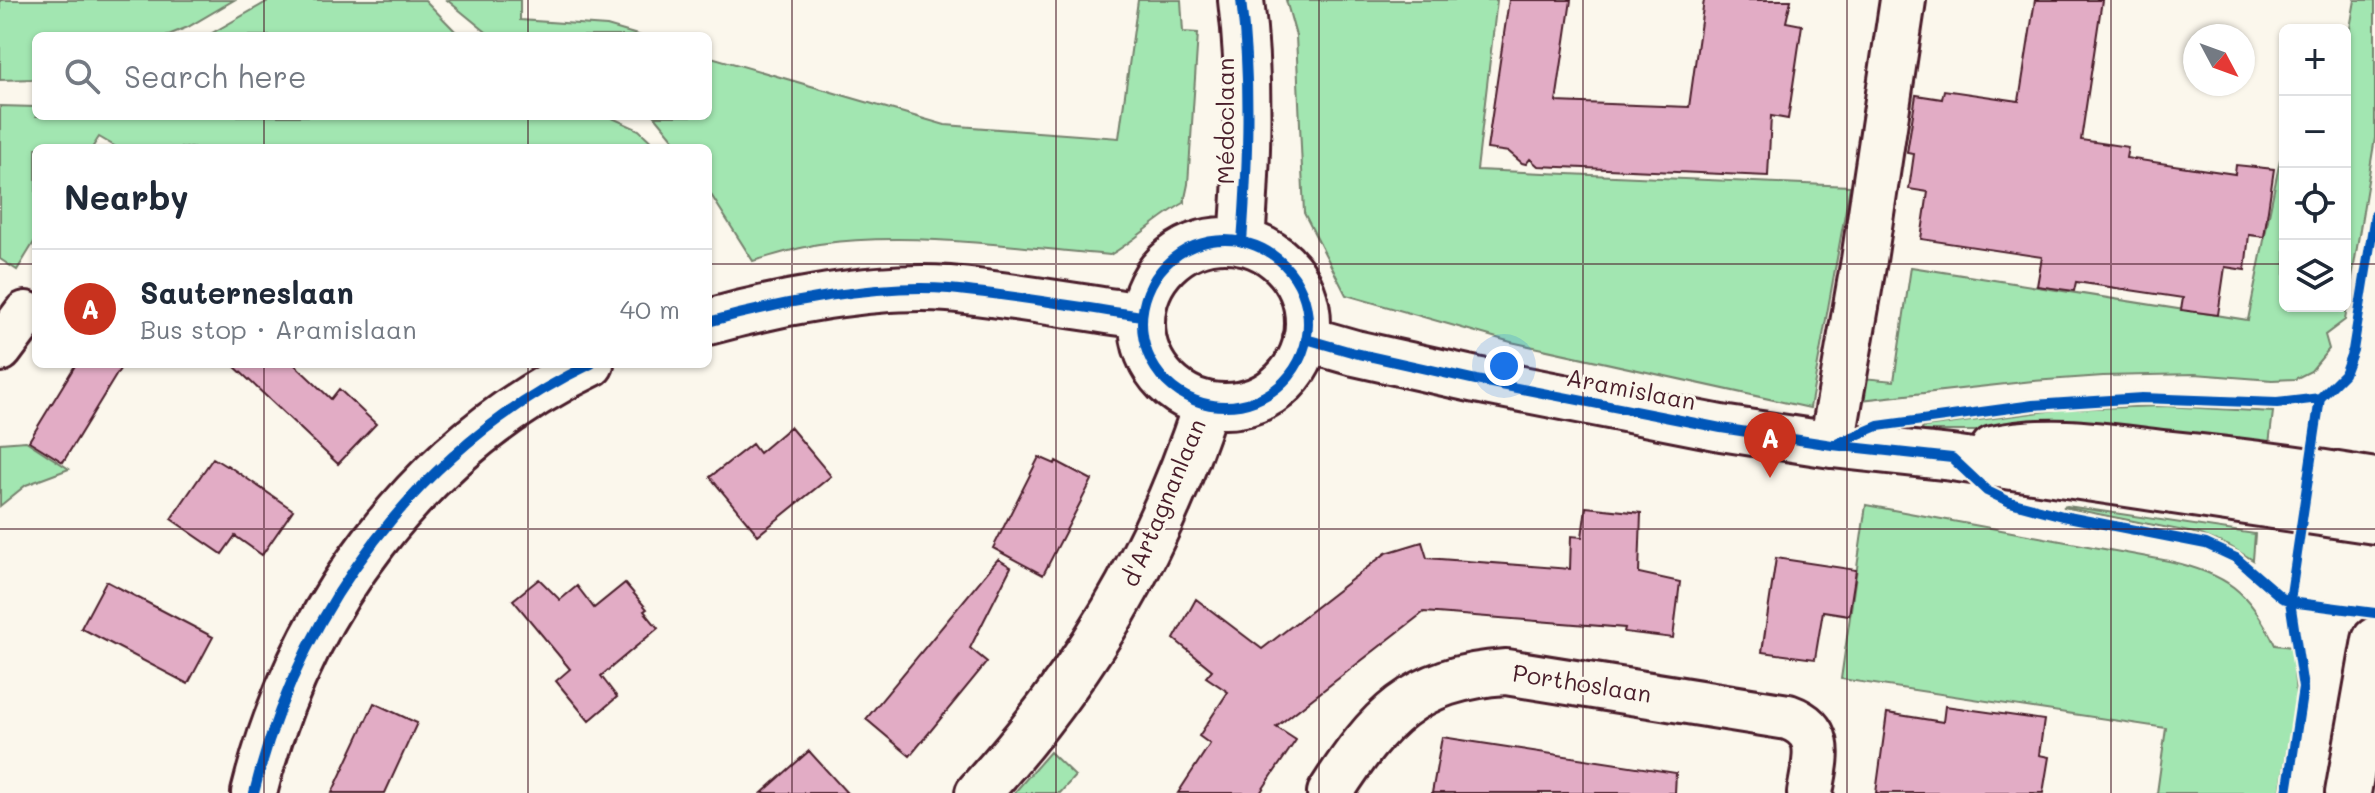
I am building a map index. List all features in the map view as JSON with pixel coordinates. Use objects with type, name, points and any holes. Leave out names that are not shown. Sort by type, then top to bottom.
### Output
[{"type":"street","name":"Médoclaan","points":[[1241,0],[1248,82],[1248,156],[1242,242]]},
{"type":"street","points":[[1832,445],[1864,260],[1903,0]]},
{"type":"street","points":[[1219,240],[1242,242],[1272,254],[1294,277],[1306,307],[1306,339],[1299,360],[1287,379],[1270,393],[1249,403],[1227,407],[1206,404],[1171,387],[1147,355],[1142,335],[1142,316],[1147,293],[1159,272],[1176,256],[1196,244],[1219,240]]},
{"type":"street","points":[[712,321],[822,298],[946,289],[1142,316]]},
{"type":"street","points":[[0,349],[26,314]]},
{"type":"street","name":"Aramislaan","points":[[1306,339],[1476,380],[1721,428],[1832,445],[1952,458],[2375,521]]},
{"type":"street","points":[[254,793],[281,707],[312,638],[356,565],[396,513],[418,488],[468,443],[544,389],[583,368]]},
{"type":"street","name":"d'Artagnanlaan","points":[[978,793],[1069,683],[1121,602],[1160,525],[1206,404]]},
{"type":"street","name":"Aramislaan","points":[[1952,458],[2025,442],[2048,441],[2282,465],[2375,481]]},
{"type":"street","points":[[2348,793],[2375,640]]},
{"type":"street","name":"Porthoslaan","points":[[1330,793],[1349,763],[1406,702],[1436,685],[1471,674],[1506,672],[1788,717],[1802,722],[1809,729],[1817,749],[1810,793]]},
{"type":"green space","points":[[0,0],[234,0],[176,32],[32,32],[32,79],[0,80]]},
{"type":"green space","points":[[270,0],[425,0],[456,32],[214,32]]},
{"type":"green space","points":[[447,0],[520,0],[520,20],[607,26],[627,32],[486,32]]},
{"type":"green space","points":[[1138,0],[1181,0],[1183,32],[1198,33],[1188,184],[1184,203],[1110,255],[890,239],[819,244],[753,261],[712,196],[712,144],[678,144],[658,120],[712,120],[712,57],[945,125],[1119,138]]},
{"type":"green space","points":[[1286,0],[1497,0],[1477,170],[1850,186],[1810,408],[1511,342],[1346,295],[1304,213],[1296,36]]},
{"type":"green space","points":[[2355,0],[2375,0],[2375,138],[2351,284],[2351,24]]},
{"type":"green space","points":[[0,106],[32,107],[32,120],[617,120],[639,130],[654,144],[111,144],[99,137],[95,144],[32,144],[32,246],[17,270],[0,259]]},
{"type":"green space","points":[[2279,165],[2279,312],[2346,312],[2345,320],[2325,335],[2329,349],[2311,371],[2295,379],[2272,380],[2195,374],[2103,376],[1860,400],[1863,378],[1894,381],[1911,267],[2248,320]]},
{"type":"green space","points":[[2163,406],[2273,412],[2269,444],[2066,431],[1920,431],[1925,427],[2064,409]]},
{"type":"green space","points":[[26,441],[69,469],[26,485],[0,506],[0,443]]},
{"type":"green space","points":[[1866,505],[2169,561],[2206,572],[2234,587],[2255,610],[2275,645],[2292,647],[2296,696],[2280,793],[2157,793],[2166,728],[1841,679]]},
{"type":"green space","points":[[2063,507],[2255,534],[2253,560],[2199,534]]},
{"type":"green space","points":[[1050,752],[1075,776],[1060,793],[1014,793]]},
{"type":"building","points":[[1509,0],[1571,0],[1556,102],[1689,107],[1704,0],[1791,0],[1786,22],[1802,25],[1788,119],[1771,116],[1768,176],[1538,166],[1530,159],[1526,164],[1522,163],[1509,152],[1487,149]]},
{"type":"building","points":[[2035,0],[2102,0],[2081,140],[2128,147],[2126,158],[2235,174],[2236,165],[2274,169],[2264,237],[2249,235],[2245,270],[2225,267],[2218,315],[2181,310],[2183,298],[2076,282],[2074,291],[2037,286],[2042,257],[1921,239],[1928,192],[1909,189],[1914,154],[1907,153],[1916,95],[1942,99],[1944,90],[2019,101]]},
{"type":"building","points":[[74,368],[121,368],[63,462],[29,441]]},
{"type":"building","points":[[236,368],[298,368],[331,399],[339,389],[376,424],[338,464]]},
{"type":"building","points":[[790,427],[831,476],[758,535],[710,477],[752,444],[759,453]]},
{"type":"building","points":[[1039,457],[1055,464],[1056,461],[1092,480],[1043,575],[993,548]]},
{"type":"building","points":[[213,458],[293,510],[262,555],[235,536],[222,554],[171,519]]},
{"type":"building","points":[[1586,507],[1641,513],[1639,573],[1680,582],[1673,638],[1624,632],[1625,628],[1424,612],[1276,727],[1296,740],[1260,793],[1178,793],[1210,744],[1199,736],[1228,692],[1206,677],[1212,670],[1174,639],[1196,599],[1262,649],[1386,553],[1422,542],[1427,558],[1570,569],[1571,536],[1582,537]]},
{"type":"building","points":[[1776,558],[1856,570],[1849,615],[1823,611],[1815,659],[1762,652]]},
{"type":"building","points":[[998,559],[1011,567],[970,648],[987,662],[910,756],[866,719]]},
{"type":"building","points":[[539,579],[560,600],[577,586],[594,608],[625,583],[658,628],[601,676],[617,697],[589,721],[556,681],[570,669],[513,600]]},
{"type":"building","points":[[106,581],[213,637],[188,684],[81,628]]},
{"type":"building","points":[[374,703],[417,723],[385,793],[332,793]]},
{"type":"building","points":[[1945,706],[2044,720],[2039,755],[2049,757],[2043,793],[1876,793],[1887,713],[1943,722]]},
{"type":"building","points":[[1442,737],[1676,773],[1675,793],[1432,793]]},
{"type":"building","points":[[809,751],[847,793],[762,793]]},
{"type":"cycle path","points":[[1241,0],[1248,121],[1242,242]]},
{"type":"cycle path","points":[[1836,444],[1878,426],[2033,405],[2142,398],[2277,403],[2320,398],[2344,374],[2353,350],[2375,215]]},
{"type":"cycle path","points":[[1225,240],[1257,246],[1284,264],[1302,291],[1308,323],[1302,355],[1284,382],[1257,400],[1225,406],[1193,400],[1166,382],[1148,355],[1142,323],[1148,291],[1166,264],[1193,246],[1225,240]]},
{"type":"cycle path","points":[[712,321],[827,296],[921,288],[997,294],[1142,316]]},
{"type":"cycle path","points":[[1306,339],[1476,380],[1721,428],[1832,445],[1952,458],[1987,491],[2010,502],[2063,516],[2206,544],[2236,558],[2282,598],[2375,613]]},
{"type":"cycle path","points":[[254,793],[274,725],[301,660],[335,598],[375,541],[421,488],[472,440],[529,398],[584,368]]},
{"type":"cycle path","points":[[2287,793],[2303,688],[2290,601],[2320,398]]},
{"type":"place","name":"Sauterneslaan","points":[[1770,478]]}]
